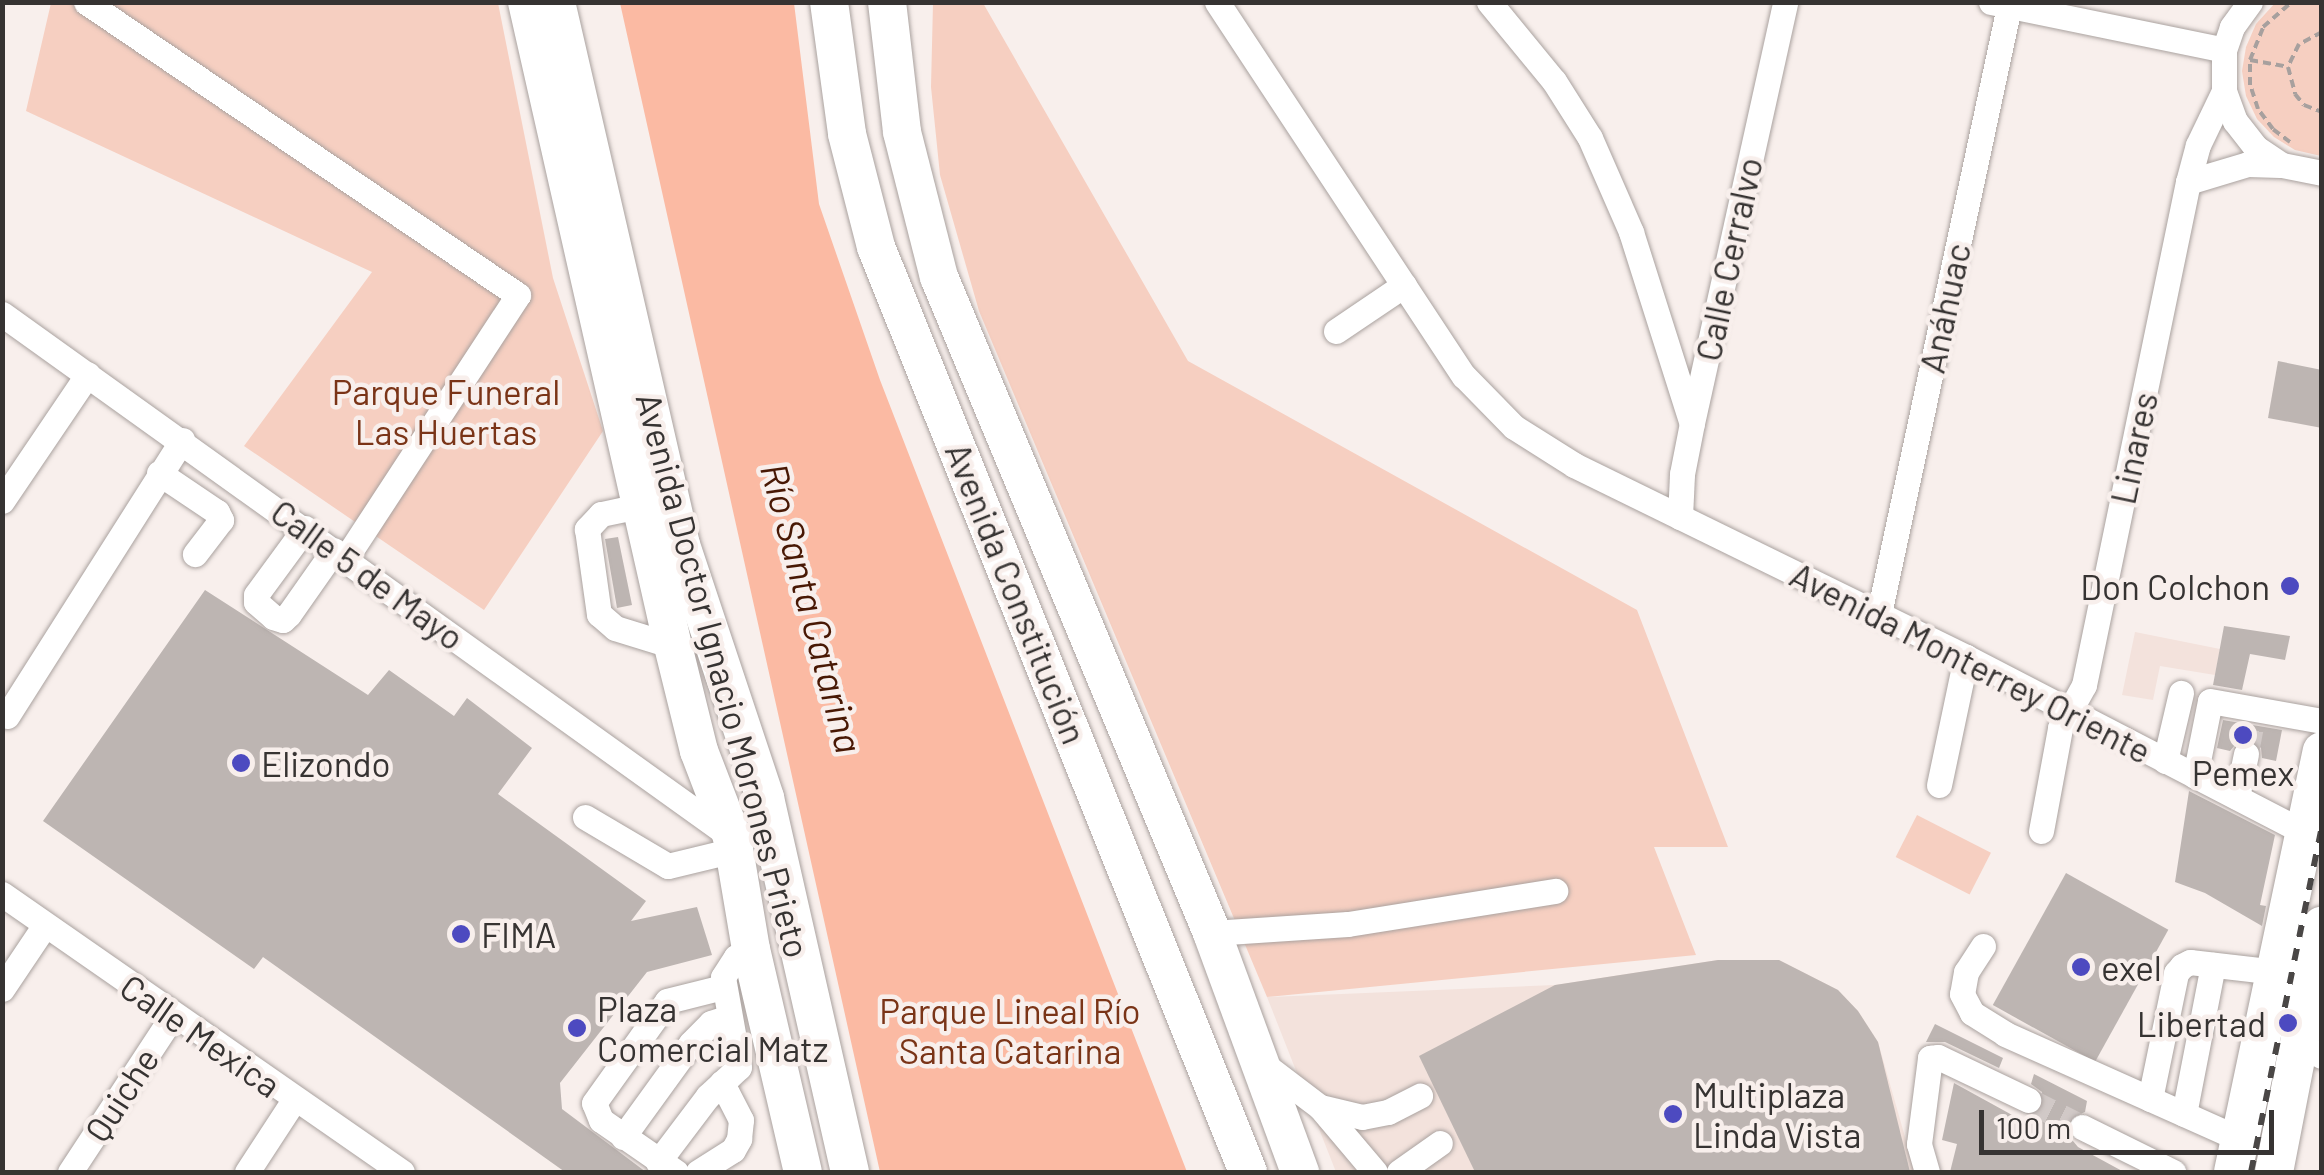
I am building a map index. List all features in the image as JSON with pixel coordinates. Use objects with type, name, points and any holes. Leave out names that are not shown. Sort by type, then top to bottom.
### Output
[{"type":"highway","name":"Avenida Doctor Ignacio Morones Prieto","points":[[526,2],[673,646],[699,751],[733,844],[751,949],[803,1172]]},
{"type":"highway","name":"Avenida Doctor Ignacio Morones Prieto","points":[[556,2],[680,545],[765,798],[850,1172]]},
{"type":"highway","name":"Avenida Constitución","points":[[828,2],[847,134],[876,247],[1248,1172]]},
{"type":"highway","name":"Avenida Constitución","points":[[886,2],[912,181],[938,277],[1212,932],[1300,1172]]},
{"type":"highway","points":[[895,83],[906,2]]},
{"type":"highway","points":[[2237,1156],[2322,751]]},
{"type":"highway","points":[[2274,1172],[2310,1050],[2320,947],[2308,926],[2316,853],[2306,833]]},
{"type":"street","points":[[86,2],[518,296],[340,554],[283,620],[273,617],[256,602],[256,595],[305,528]]},
{"type":"street","name":"Avenida Monterrey Oriente","points":[[1218,2],[1464,376],[1514,427],[1574,465],[1966,657],[2306,833]]},
{"type":"street","points":[[1489,2],[1554,80],[1590,138],[1631,232],[1692,423]]},
{"type":"street","name":"Calle Cerralvo","points":[[1680,517],[1682,474],[1692,423],[1784,2]]},
{"type":"street","points":[[2003,4],[2224,50]]},
{"type":"street","name":"Anáhuac","points":[[1879,614],[2003,4]]},
{"type":"street","points":[[2246,4],[2224,50],[2224,91],[2235,122],[2255,147],[2288,154],[2322,173]]},
{"type":"street","name":"Linares","points":[[2042,830],[2060,728],[2084,685],[2188,182],[2206,124],[2224,91]]},
{"type":"street","points":[[2188,182],[2288,154]]},
{"type":"street","points":[[1336,331],[1404,285]]},
{"type":"street","name":"Calle 5 de Mayo","points":[[2,314],[305,528],[733,844]]},
{"type":"street","points":[[2,501],[88,374]]},
{"type":"street","points":[[6,716],[182,440]]},
{"type":"street","points":[[159,473],[217,512],[221,520],[195,554]]},
{"type":"street","points":[[1636,495],[1682,474]]},
{"type":"street","points":[[639,506],[601,514],[587,529],[600,614],[615,628],[673,646]]},
{"type":"street","points":[[1939,785],[1966,657]]},
{"type":"street","points":[[2166,760],[2181,694]]},
{"type":"street","points":[[2195,776],[2210,700],[2254,714],[2322,721]]},
{"type":"street","points":[[2237,797],[2246,754]]},
{"type":"street","points":[[586,816],[668,866],[733,844]]},
{"type":"street","points":[[1212,932],[1348,924],[1555,892]]},
{"type":"street","name":"Calle Mexica","points":[[2,894],[402,1172]]},
{"type":"street","points":[[2,989],[45,924]]},
{"type":"street","points":[[1983,946],[1966,972],[1962,994],[1972,1013],[2005,1034],[2184,1114],[2237,1156]]},
{"type":"street","points":[[711,989],[739,1067],[722,1083],[667,1167],[623,1138],[595,1112],[597,1094],[667,1001],[711,989],[727,968],[751,949]]},
{"type":"street","points":[[2150,1099],[2176,973],[2190,962],[2276,972]]},
{"type":"street","points":[[2184,1114],[2213,965]]},
{"type":"street","name":"Quiche","points":[[70,1172],[173,1014]]},
{"type":"street","points":[[623,1138],[691,1043],[720,1020]]},
{"type":"street","points":[[1927,1172],[1918,1144],[1930,1058],[1938,1058],[2028,1100]]},
{"type":"street","points":[[1258,1060],[1320,1107],[1375,1172]]},
{"type":"street","points":[[698,1172],[733,1150],[739,1140],[741,1120],[722,1083]]},
{"type":"street","points":[[1320,1107],[1362,1117],[1388,1112],[1420,1096]]},
{"type":"street","points":[[247,1172],[294,1100]]},
{"type":"street","points":[[2082,1127],[2173,1172]]},
{"type":"street","points":[[1399,1172],[1440,1143]]},
{"type":"path","points":[[2288,154],[2258,109],[2250,85],[2250,60],[2264,27],[2292,2]]},
{"type":"path","points":[[2322,32],[2299,44],[2288,68],[2294,94],[2304,105],[2322,112]]},
{"type":"path","points":[[2250,60],[2288,68]]},
{"type":"shaded area","points":[[2135,632],[2220,649],[2215,675],[2160,666],[2153,700],[2122,695]]},
{"type":"shaded area","name":"Multiplaza Linda Vista","points":[[1718,960],[1779,960],[1838,990],[1858,1011],[1878,1042],[1915,1172],[1336,1172],[1267,997],[1555,985]]},
{"type":"green space","name":"Parque Funeral Las Huertas","points":[[51,3],[498,3],[553,278],[603,431],[484,610],[244,446],[372,272],[26,111]]},
{"type":"green space","points":[[933,3],[983,3],[1188,361],[1637,610],[1728,847],[1654,847],[1696,955],[1267,997],[979,311],[940,175],[931,87]]},
{"type":"green space","points":[[2275,3],[2321,3],[2321,156],[2295,150],[2274,137],[2257,119],[2246,96],[2242,71],[2246,47],[2256,24]]},
{"type":"green space","points":[[1917,815],[1991,853],[1970,895],[1896,857]]},
{"type":"water","name":"Río Santa Catarina","points":[[620,3],[794,3],[819,204],[880,380],[1187,1172],[880,1172]]},
{"type":"building","points":[[2278,361],[2322,370],[2322,428],[2268,418]]},
{"type":"building","points":[[618,537],[632,605],[617,608],[605,539]]},
{"type":"building","points":[[205,590],[368,695],[389,670],[454,716],[467,698],[532,748],[498,794],[646,901],[631,921],[697,907],[712,955],[647,972],[560,1083],[562,1109],[646,1172],[565,1172],[263,957],[254,969],[43,821]]},
{"type":"building","points":[[2224,626],[2290,636],[2285,660],[2250,654],[2242,690],[2213,685]]},
{"type":"building","points":[[2223,720],[2282,730],[2276,761],[2262,758],[2261,748],[2250,738],[2240,739],[2230,751],[2217,748]]},
{"type":"building","points":[[2189,791],[2275,835],[2260,905],[2266,906],[2262,926],[2205,893],[2175,882]]},
{"type":"building","name":"exel","points":[[2066,873],[2168,930],[2095,1062],[1993,1005]]},
{"type":"building","name":"Multiplaza Linda Vista","points":[[1718,960],[1779,960],[1838,990],[1858,1011],[1878,1042],[1910,1172],[1475,1172],[1419,1056],[1555,985]]},
{"type":"building","points":[[1935,1024],[2003,1058],[1999,1068],[1945,1042],[1926,1042]]},
{"type":"building","points":[[2034,1074],[2087,1101],[2085,1112],[2068,1119],[2068,1135],[2078,1147],[2124,1172],[1950,1172],[1957,1144],[1942,1140],[1954,1083],[2023,1121],[2043,1106],[2042,1092],[2031,1084]]},
{"type":"tunnel","points":[[2246,754],[2253,719]]},
{"type":"tunnel","points":[[2028,1100],[2082,1127]]},
{"type":"railway","points":[[2251,1172],[2322,826]]},
{"type":"place","name":"Don Colchon","points":[[2290,586]]},
{"type":"place","name":"Pemex","points":[[2243,735]]},
{"type":"place","name":"Elizondo","points":[[241,763]]},
{"type":"place","name":"FIMA","points":[[461,934]]},
{"type":"place","name":"exel","points":[[2081,967]]},
{"type":"place","name":"Libertad","points":[[2288,1023]]},
{"type":"place","name":"Plaza Comercial Matz","points":[[577,1028]]},
{"type":"place","name":"Multiplaza Linda Vista","points":[[1673,1114]]},
{"type":"park label","name":"Parque Lineal Río Santa Catarina","points":[[1010,1030]]}]
